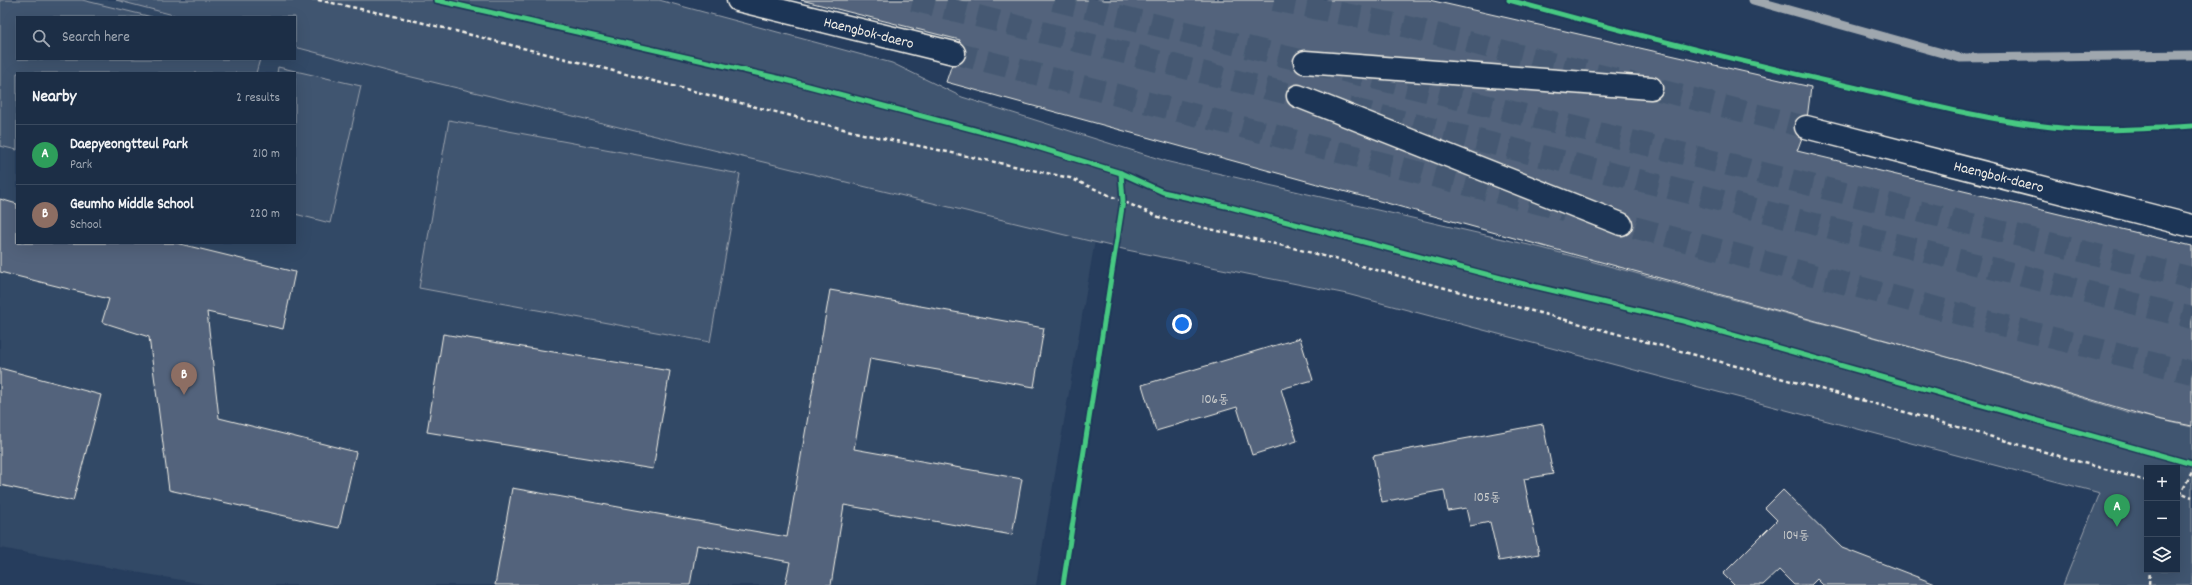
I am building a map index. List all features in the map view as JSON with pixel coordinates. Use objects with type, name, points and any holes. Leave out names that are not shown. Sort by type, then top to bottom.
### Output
[{"type":"highway","name":"Haengbok-daero","points":[[738,0],[954,53]]},
{"type":"highway","points":[[1305,62],[1651,88]]},
{"type":"highway","points":[[1298,96],[1621,224]]},
{"type":"highway","name":"Haengbok-daero","points":[[1806,127],[2192,226]]},
{"type":"path","points":[[318,0],[408,19],[863,134],[1070,178],[1161,218],[1293,248],[1555,317],[1902,411],[2144,480]]},
{"type":"path","points":[[2180,496],[2192,472]]},
{"type":"path","points":[[2182,492],[2192,497]]},
{"type":"path","points":[[2149,585],[2150,573]]},
{"type":"shaded area","points":[[0,0],[116,0],[177,16],[16,16],[16,60],[296,60],[296,47],[387,71],[1095,240],[1036,585],[209,585],[0,548]]},
{"type":"shaded area","points":[[0,0],[82,0],[148,16],[16,16],[16,60],[260,60],[256,72],[16,72],[16,150],[0,146]]},
{"type":"shaded area","points":[[116,0],[659,0],[892,63],[962,97],[1169,162],[1542,248],[1955,359],[2131,413],[2192,427],[2192,585],[2063,585],[2100,493],[1347,294],[1127,250],[387,71],[296,47],[296,16],[177,16]]},
{"type":"shaded area","points":[[278,67],[361,86],[330,223],[296,214],[296,72],[277,72]]},
{"type":"shaded area","points":[[449,120],[740,174],[710,342],[419,288]]},
{"type":"building","points":[[801,0],[1429,0],[1811,87],[1806,127],[1797,151],[2192,246],[2192,426],[2153,418],[1958,360],[946,82],[960,40]]},
{"type":"building","points":[[0,199],[16,204],[16,244],[180,244],[295,272],[283,329],[207,312],[219,418],[356,452],[339,528],[169,490],[149,337],[102,322],[109,299],[0,272]]},
{"type":"building","points":[[830,290],[1044,328],[1034,387],[870,358],[854,449],[1022,479],[1012,535],[844,505],[831,585],[785,585],[790,562],[697,545],[690,585],[495,585],[512,488],[787,537]]},
{"type":"building","points":[[443,334],[670,371],[653,469],[427,432]]},
{"type":"building","points":[[1300,338],[1313,380],[1281,389],[1297,441],[1252,455],[1237,407],[1156,431],[1142,385]]},
{"type":"building","points":[[0,368],[101,395],[73,501],[0,485]]},
{"type":"building","points":[[1543,424],[1553,474],[1524,479],[1539,554],[1499,561],[1490,522],[1470,526],[1466,508],[1448,511],[1444,490],[1382,502],[1373,456]]},
{"type":"building","points":[[1783,490],[1842,548],[1938,585],[1823,585],[1817,579],[1811,585],[1794,585],[1779,570],[1763,585],[1734,585],[1723,574],[1777,520],[1765,508]]},
{"type":"waterway","points":[[1753,0],[1960,58],[2192,55]]},
{"type":"tunnel","points":[[913,0],[1317,101]]},
{"type":"tunnel","points":[[1054,0],[2192,278]]},
{"type":"tunnel","points":[[1274,0],[1400,25],[1806,127]]},
{"type":"tunnel","points":[[954,53],[1565,210]]},
{"type":"tunnel","points":[[1349,108],[2192,318]]},
{"type":"tunnel","points":[[1603,219],[1990,322],[2192,373]]},
{"type":"cycle path","points":[[436,0],[782,79],[1024,143],[1121,173],[1163,192],[1230,207],[1516,282],[1683,321],[2192,464]]},
{"type":"cycle path","points":[[1509,0],[1753,64],[1997,119],[2069,129],[2104,130],[2192,126]]},
{"type":"cycle path","points":[[1063,585],[1123,201],[1121,173]]},
{"type":"place","name":"Geumho Middle School","points":[[184,395]]},
{"type":"place","name":"Daepyeongtteul Park","points":[[2117,527]]}]
